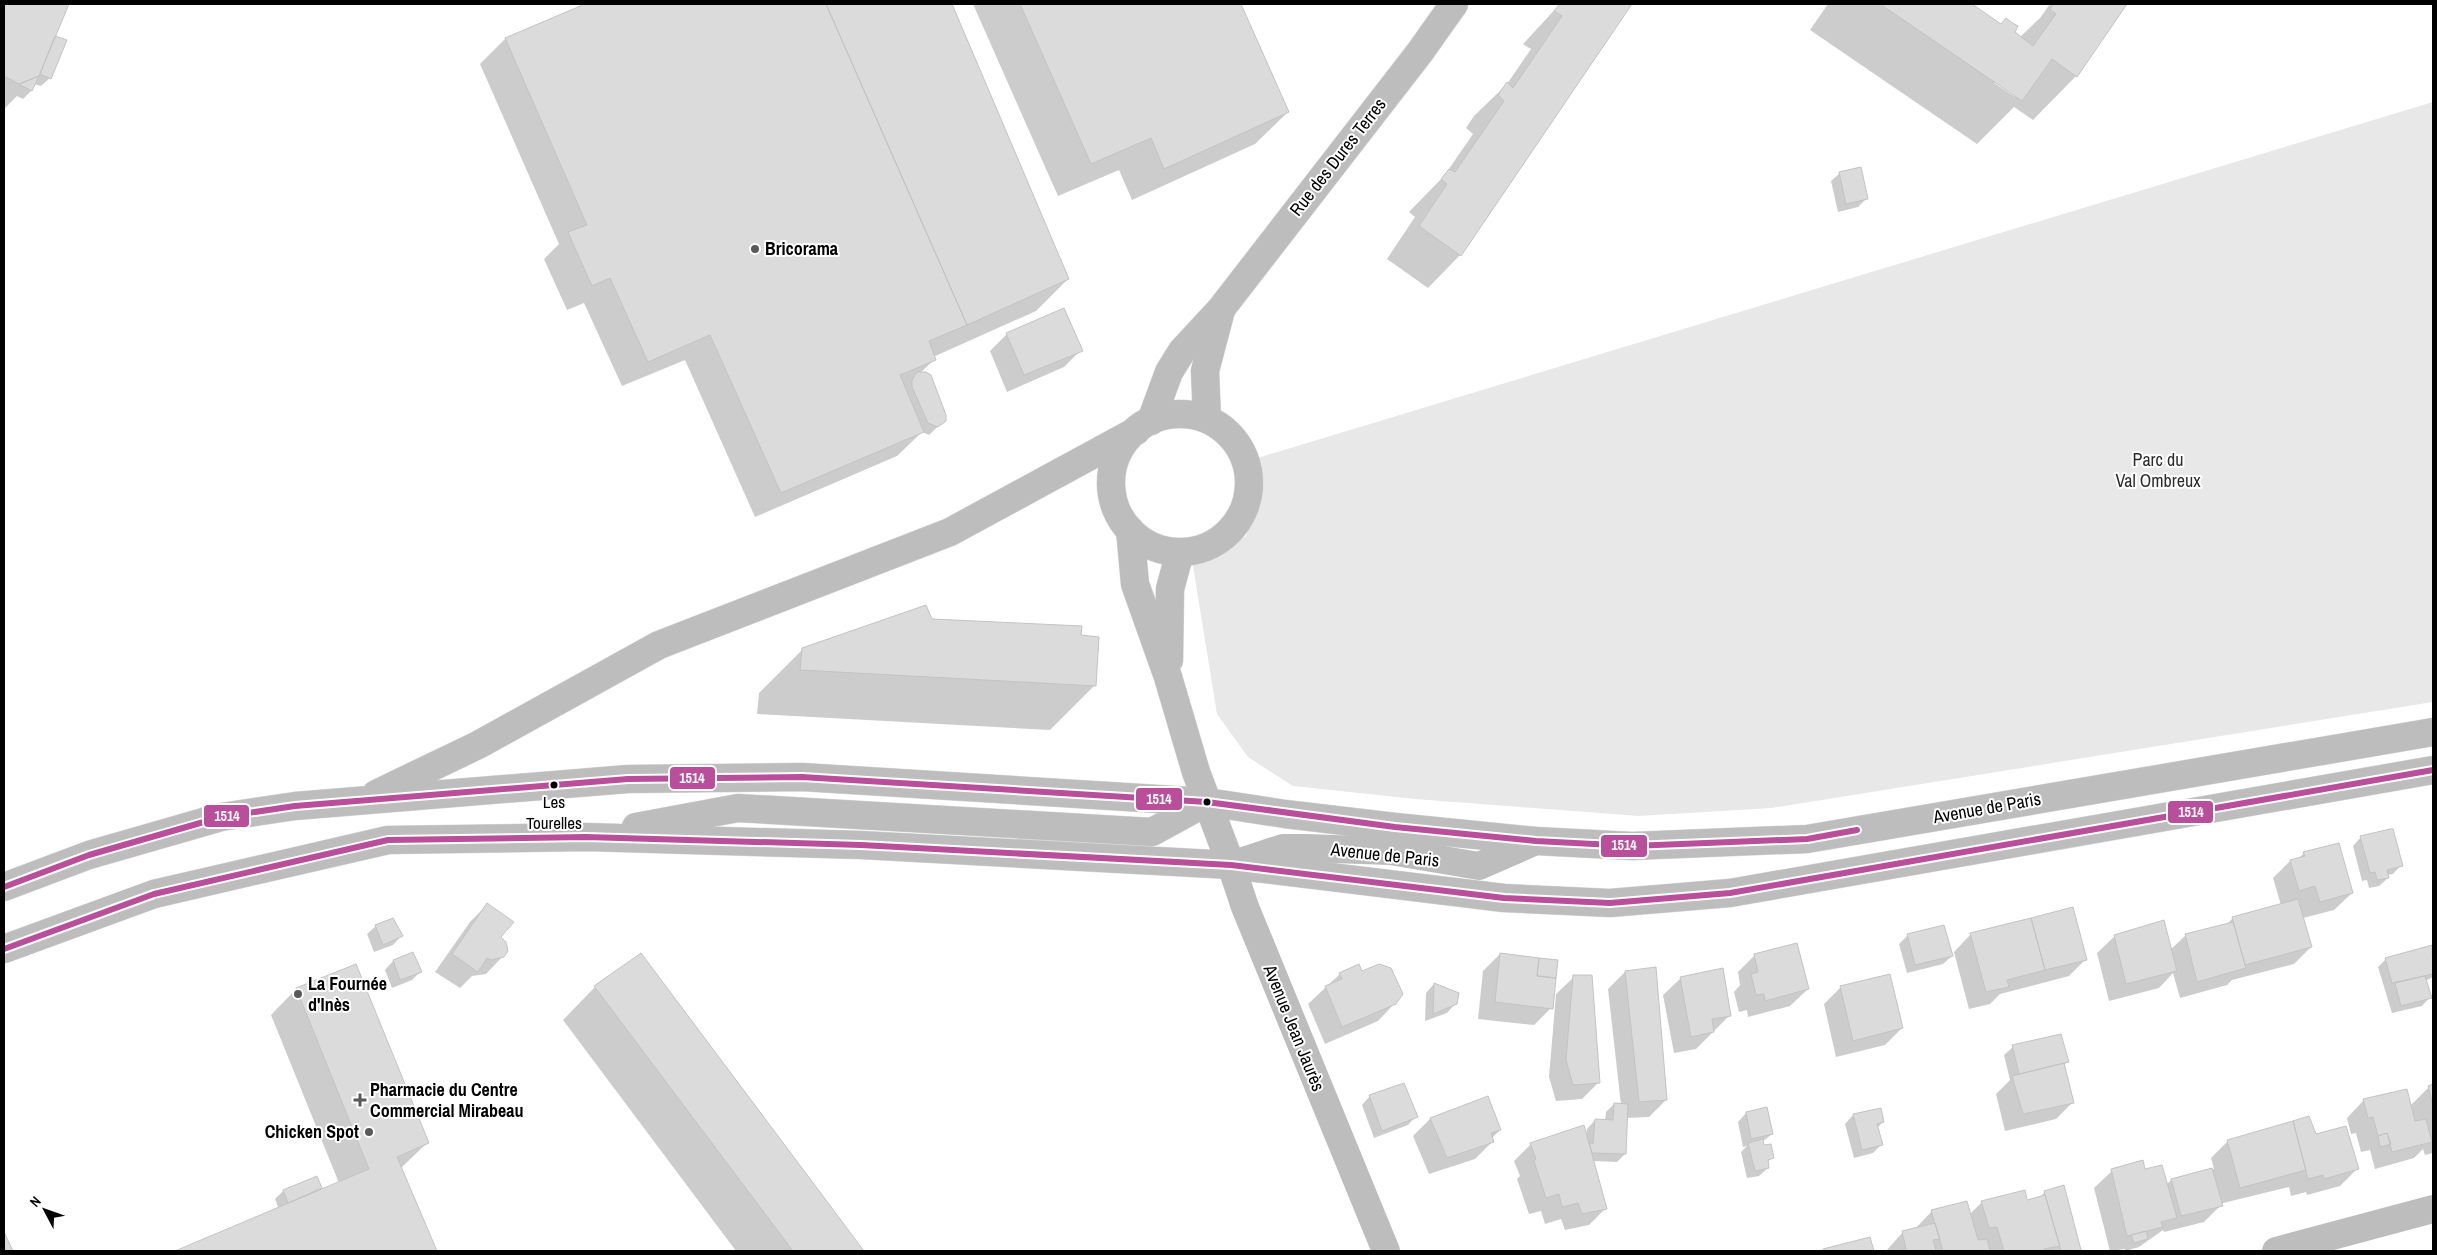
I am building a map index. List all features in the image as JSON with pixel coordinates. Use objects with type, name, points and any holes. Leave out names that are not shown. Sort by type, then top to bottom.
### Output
[{"type":"main road","name":"Rue des Dures Terres","points":[[1144,426],[1169,372],[1182,351],[1221,309],[1420,52],[1454,4]]},
{"type":"main road","name":"Rue des Dures Terres","points":[[1207,420],[1205,371],[1221,309]]},
{"type":"main road","points":[[360,801],[478,745],[659,645],[950,532],[1144,426],[1177,414],[1190,415],[1207,420],[1227,432],[1237,443],[1249,473],[1249,492],[1244,509],[1235,524],[1223,537],[1208,547],[1180,552],[1153,546],[1130,530],[1117,510],[1112,486],[1118,456],[1127,440],[1144,426]]},
{"type":"main road","points":[[1130,530],[1135,584],[1168,677]]},
{"type":"main road","points":[[1168,677],[1170,589],[1180,552]]},
{"type":"main road","name":"Avenue Jean Jaurès","points":[[1168,677],[1196,772],[1245,907],[1386,1251]]},
{"type":"main road","name":"Avenue de Paris","points":[[4,888],[89,856],[221,817],[295,806],[628,779],[802,778],[1207,802],[1386,826],[1536,841],[1632,846],[1807,839],[2433,732]]},
{"type":"main road","name":"Avenue de Paris","points":[[4,949],[154,894],[388,840],[586,837],[861,845],[1231,865],[1504,898],[1610,904],[1730,893],[2433,770]]},
{"type":"main road","points":[[586,837],[738,808],[1152,832],[1207,802]]},
{"type":"main road","name":"Avenue de Paris","points":[[1231,865],[1283,848],[1306,848],[1390,851],[1479,866],[1536,841]]},
{"type":"main road","points":[[2276,1251],[2433,1209]]},
{"type":"green space","name":"Parc du Val Ombreux","points":[[2433,102],[2433,702],[1771,808],[1639,816],[1415,799],[1293,786],[1248,757],[1217,714],[1193,566],[1246,536],[1261,493],[1254,459]]},
{"type":"building","points":[[4,4],[69,4],[39,76],[19,84],[4,76]]},
{"type":"building","name":"Bricorama","points":[[585,4],[826,4],[967,325],[929,341],[936,360],[900,375],[924,432],[781,493],[710,335],[648,362],[610,278],[592,286],[583,266],[568,232],[587,225],[505,38]]},
{"type":"building","points":[[826,4],[952,4],[1069,279],[967,325]]},
{"type":"building","points":[[1020,4],[1241,4],[1289,112],[1164,169],[1151,138],[1091,164]]},
{"type":"building","points":[[1560,4],[1632,4],[1461,256],[1419,226],[1447,184],[1441,179],[1449,169],[1455,172],[1504,101],[1498,95],[1507,82],[1513,88],[1562,16],[1554,11]]},
{"type":"building","points":[[1880,4],[1972,4],[2001,24],[2006,18],[2018,26],[2015,32],[2033,46],[2056,14],[2050,9],[2054,4],[2127,4],[2077,77],[2052,59],[2022,101]]},
{"type":"building","points":[[55,36],[67,40],[51,79],[40,74]]},
{"type":"building","points":[[39,76],[32,91],[19,84]]},
{"type":"building","points":[[1861,167],[1868,199],[1846,204],[1839,172]]},
{"type":"building","points":[[1064,308],[1083,351],[1024,375],[1006,333]]},
{"type":"building","points":[[917,372],[926,372],[931,375],[946,415],[946,421],[938,427],[928,423],[912,387],[912,380]]},
{"type":"building","points":[[926,605],[932,619],[1082,626],[1081,635],[1099,637],[1096,686],[800,670],[802,648]]},
{"type":"building","points":[[2393,829],[2403,866],[2387,870],[2389,878],[2377,880],[2375,872],[2370,873],[2360,836]]},
{"type":"building","points":[[2339,843],[2353,893],[2320,902],[2315,886],[2299,891],[2290,860],[2305,856],[2303,852]]},
{"type":"building","points":[[2298,899],[2312,947],[2245,965],[2232,917]]},
{"type":"building","points":[[487,903],[514,922],[501,937],[506,942],[508,951],[504,957],[491,960],[487,958],[478,972],[452,954]]},
{"type":"building","points":[[2073,907],[2087,960],[2045,970],[2031,918]]},
{"type":"building","points":[[393,918],[403,936],[383,945],[375,925]]},
{"type":"building","points":[[2031,918],[2045,970],[2007,980],[2009,987],[1986,992],[1970,933]]},
{"type":"building","points":[[2164,920],[2177,971],[2126,984],[2114,935]]},
{"type":"building","points":[[2233,922],[2246,968],[2197,982],[2185,934]]},
{"type":"building","points":[[1944,925],[1953,956],[1915,965],[1907,934]]},
{"type":"building","points":[[1797,943],[1809,989],[1765,1001],[1764,994],[1756,995],[1751,974],[1758,972],[1754,954]]},
{"type":"building","points":[[2432,945],[2433,974],[2392,983],[2385,958]]},
{"type":"building","points":[[413,952],[422,972],[400,980],[393,960]]},
{"type":"building","points":[[641,953],[864,1251],[793,1251],[594,986]]},
{"type":"building","points":[[1500,953],[1539,958],[1537,976],[1556,978],[1553,1009],[1495,1002]]},
{"type":"building","points":[[1539,958],[1558,960],[1556,978],[1537,976]]},
{"type":"building","points":[[356,964],[429,1143],[397,1157],[437,1251],[175,1251],[369,1169],[296,988]]},
{"type":"building","points":[[1359,964],[1362,971],[1379,964],[1391,968],[1403,994],[1396,1004],[1342,1027],[1325,986],[1342,979],[1339,973]]},
{"type":"building","points":[[1656,967],[1667,1100],[1639,1102],[1625,971]]},
{"type":"building","points":[[1723,968],[1731,1016],[1712,1019],[1714,1032],[1691,1037],[1680,977]]},
{"type":"building","points":[[1890,974],[1903,1028],[1853,1041],[1840,986]]},
{"type":"building","points":[[1573,975],[1592,975],[1600,1083],[1573,1085],[1566,1060]]},
{"type":"building","points":[[2425,976],[2432,998],[2401,1006],[2395,983]]},
{"type":"building","points":[[1434,983],[1459,993],[1457,1004],[1433,1014]]},
{"type":"building","points":[[2061,1034],[2069,1062],[2019,1074],[2012,1045]]},
{"type":"building","points":[[2064,1063],[2074,1103],[2023,1114],[2012,1076]]},
{"type":"building","points":[[1404,1083],[1418,1117],[1382,1131],[1369,1095]]},
{"type":"building","points":[[2433,1084],[2433,1106],[2428,1086]]},
{"type":"building","points":[[2407,1089],[2415,1121],[2426,1119],[2432,1142],[2392,1152],[2387,1133],[2378,1136],[2373,1117],[2368,1118],[2363,1099]]},
{"type":"building","points":[[1488,1096],[1501,1130],[1491,1133],[1494,1142],[1447,1158],[1430,1118]]},
{"type":"building","points":[[1614,1103],[1628,1104],[1626,1154],[1592,1153],[1589,1142],[1593,1144],[1595,1119],[1613,1120]]},
{"type":"building","points":[[1767,1107],[1773,1134],[1751,1139],[1746,1112]]},
{"type":"building","points":[[1881,1108],[1884,1122],[1877,1124],[1883,1145],[1862,1150],[1853,1114]]},
{"type":"building","points":[[2309,1116],[2316,1134],[2346,1126],[2359,1169],[2324,1179],[2323,1175],[2308,1179],[2293,1121]]},
{"type":"building","points":[[2293,1121],[2306,1170],[2240,1188],[2227,1140]]},
{"type":"building","points":[[1584,1125],[1607,1209],[1582,1214],[1578,1203],[1562,1207],[1559,1194],[1546,1198],[1530,1143]]},
{"type":"building","points":[[2387,1133],[2391,1144],[2380,1147],[2378,1136]]},
{"type":"building","points":[[1763,1139],[1764,1145],[1771,1144],[1774,1158],[1768,1160],[1769,1168],[1755,1171],[1748,1143]]},
{"type":"building","points":[[2143,1160],[2145,1169],[2162,1165],[2177,1218],[2161,1222],[2163,1227],[2127,1236],[2111,1169]]},
{"type":"building","points":[[2212,1168],[2223,1206],[2181,1216],[2171,1179]]},
{"type":"building","points":[[317,1176],[322,1188],[288,1203],[283,1190]]},
{"type":"building","points":[[2064,1185],[2081,1250],[2061,1251],[2044,1191]]},
{"type":"building","points":[[2025,1190],[2027,1200],[2045,1195],[2060,1246],[2044,1249],[2044,1251],[2004,1251],[1997,1227],[1989,1228],[1981,1201]]},
{"type":"building","points":[[1967,1201],[1978,1240],[1987,1239],[1990,1251],[1943,1251],[1931,1210]]},
{"type":"building","points":[[1935,1223],[1940,1239],[1933,1240],[1936,1251],[1897,1251],[1906,1249],[1902,1231]]},
{"type":"building","points":[[2146,1231],[2148,1239],[2134,1243],[2131,1235]]},
{"type":"building","points":[[4,1232],[13,1251],[4,1251]]},
{"type":"building","points":[[1870,1237],[1874,1251],[1824,1251],[1823,1249]]},
{"type":"transit line","name":"1514","points":[[4,949],[154,894],[388,840],[586,837],[861,845],[1231,865],[1504,898],[1610,903],[1730,893],[2433,770]]},
{"type":"transit line","name":"1514","points":[[4,887],[89,855],[221,817],[295,806],[628,779],[802,777],[1207,802],[1395,827],[1536,841],[1632,846],[1807,839],[1857,830]]},
{"type":"place","name":"Bricorama","points":[[755,249]]},
{"type":"place","name":"Les Tourelles","points":[[554,785]]},
{"type":"place","name":"La Fournée d'Inès","points":[[298,994]]},
{"type":"place","name":"Pharmacie du Centre Commercial Mirabeau","points":[[360,1100]]},
{"type":"place","name":"Chicken Spot","points":[[369,1132]]}]
